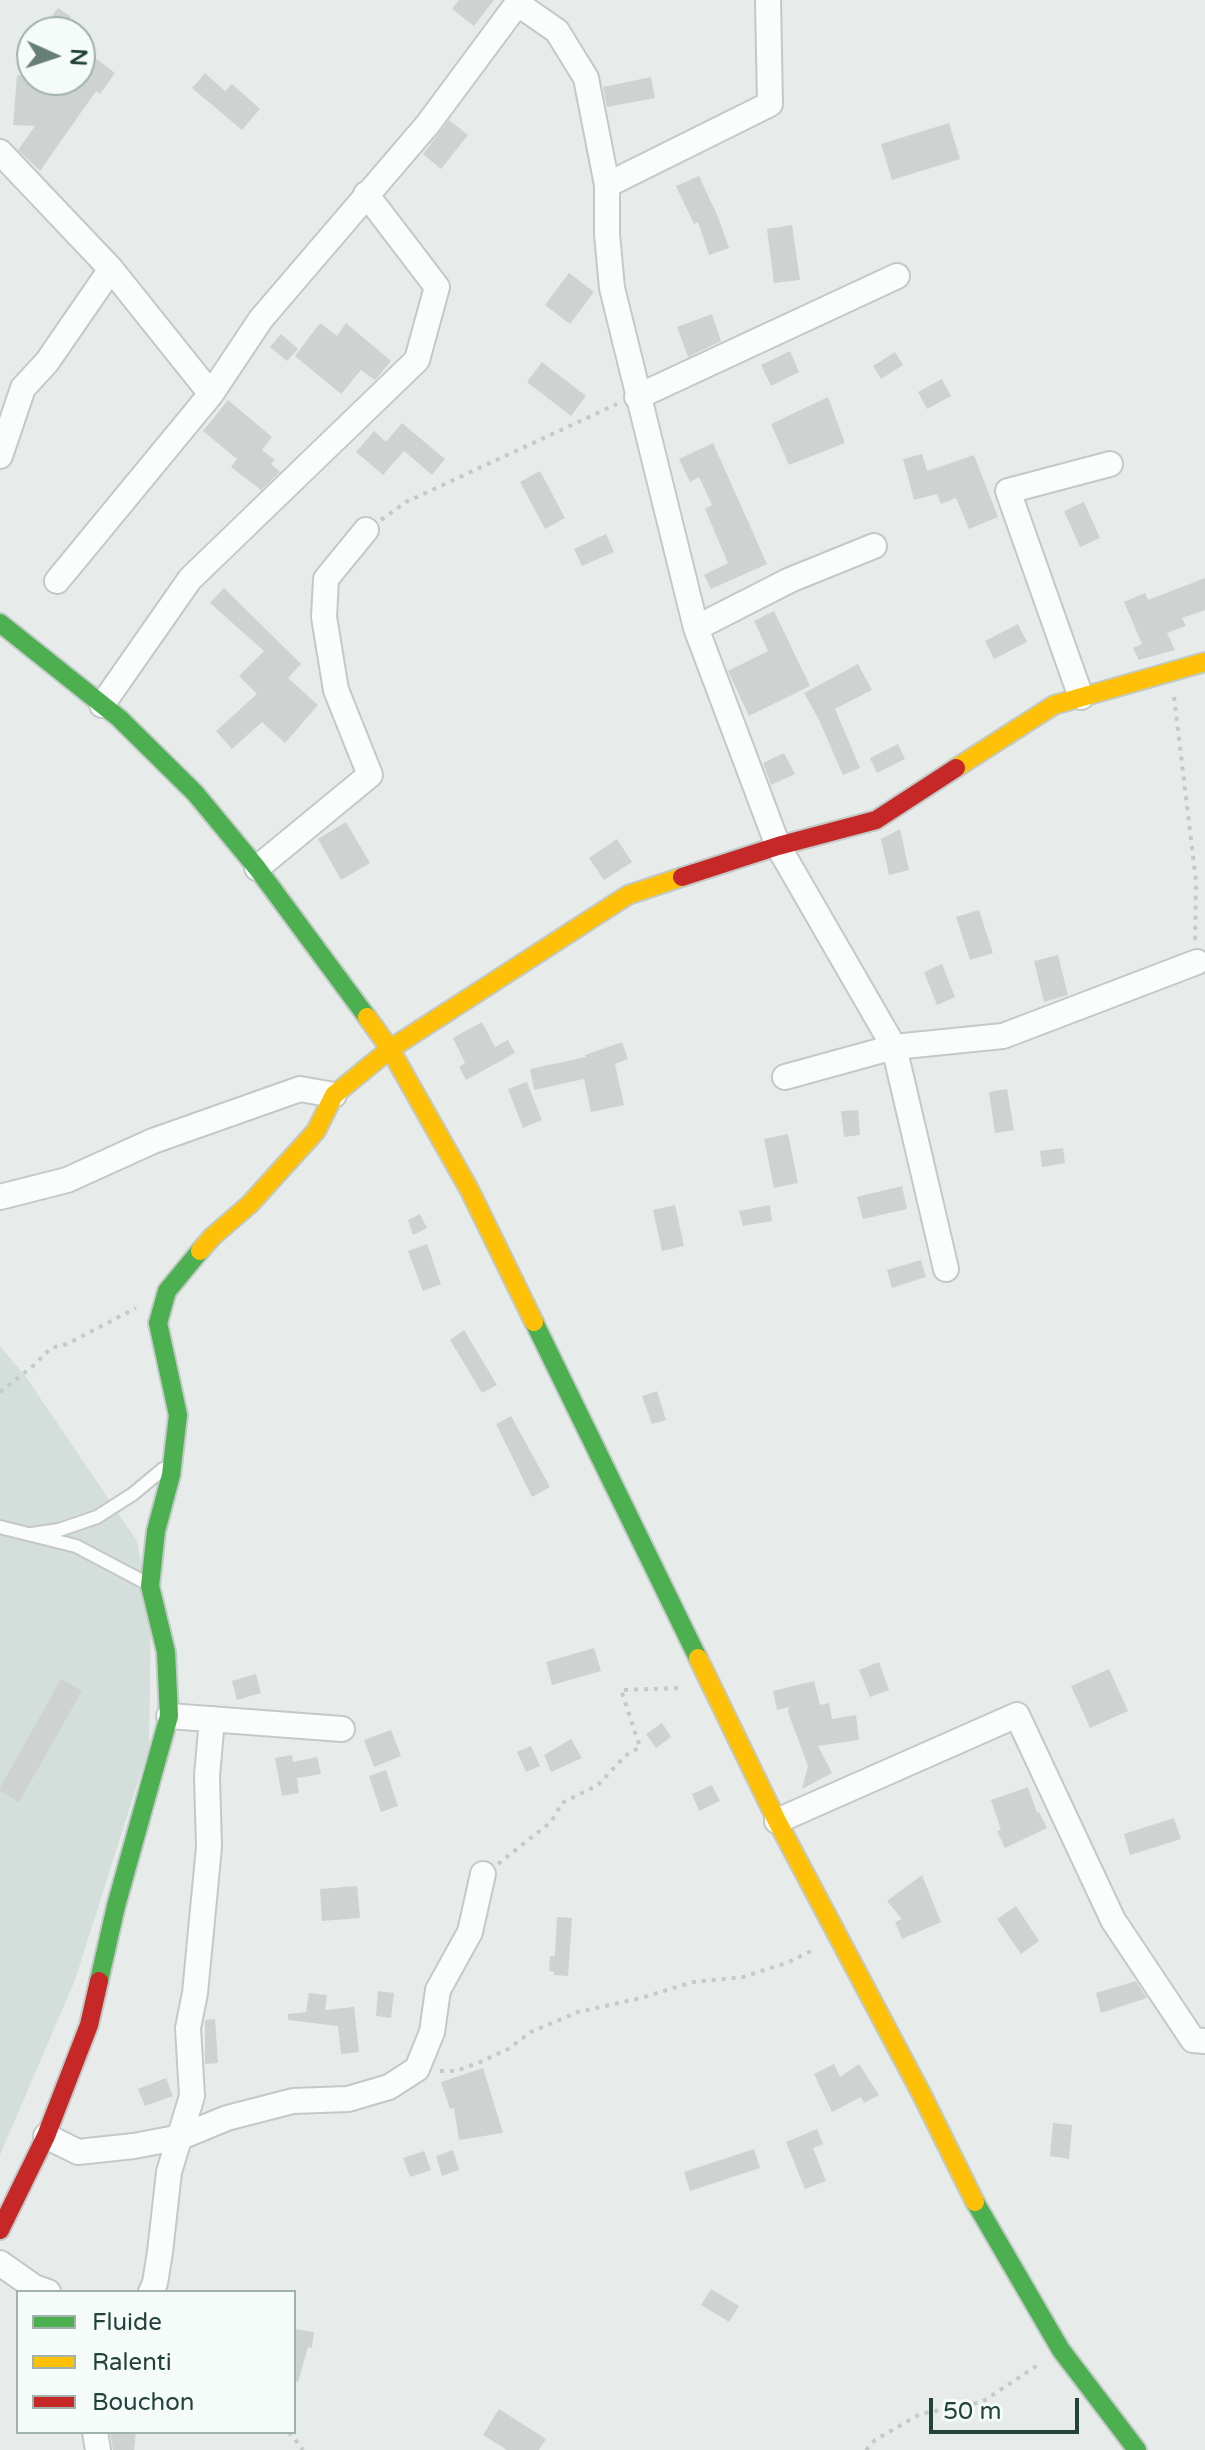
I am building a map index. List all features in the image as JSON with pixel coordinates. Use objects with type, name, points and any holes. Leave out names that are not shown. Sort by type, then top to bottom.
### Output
[{"type":"street","points":[[607,185],[770,104],[768,0]]},
{"type":"street","points":[[57,581],[211,394],[261,319],[428,124],[519,2],[557,31],[586,78],[607,185],[612,288],[696,628],[778,846],[894,1047],[946,1269]]},
{"type":"street","points":[[0,152],[111,269],[211,394]]},
{"type":"street","points":[[102,705],[190,579],[417,360],[437,287],[366,194]]},
{"type":"street","points":[[0,456],[23,388],[47,362],[111,269]]},
{"type":"street","points":[[637,397],[897,276]]},
{"type":"street","points":[[1081,697],[1008,491],[1110,464]]},
{"type":"street","points":[[257,868],[370,775],[336,690],[324,617],[326,579],[366,530]]},
{"type":"street","points":[[696,628],[790,580],[874,546]]},
{"type":"street","points":[[0,623],[102,705],[195,793],[257,868],[390,1049],[469,1189],[777,1821],[978,2208],[1061,2350],[1137,2450]]},
{"type":"street","points":[[0,2230],[46,2136],[89,2025],[116,1906],[169,1716],[166,1652],[150,1586],[156,1531],[171,1475],[178,1415],[158,1323],[167,1291],[212,1237],[250,1204],[316,1131],[334,1095],[390,1049],[628,895],[778,846],[876,820],[1054,705],[1205,662]]},
{"type":"street","points":[[785,1077],[894,1047],[1003,1036],[1197,962]]},
{"type":"street","points":[[0,1197],[67,1180],[153,1141],[300,1089],[334,1095]]},
{"type":"street","points":[[777,1821],[1017,1715],[1113,1920],[1193,2040],[1205,2041]]},
{"type":"street","points":[[169,1716],[342,1729]]},
{"type":"street","points":[[152,2290],[160,2252],[169,2172],[192,2096],[188,2028],[195,1993],[209,1847],[207,1776],[212,1719]]},
{"type":"street","points":[[46,2136],[78,2152],[134,2146],[181,2137],[227,2118],[293,2101],[348,2099],[389,2087],[417,2069],[432,2032],[438,1990],[470,1932],[483,1874]]},
{"type":"street","points":[[0,2263],[42,2290]]},
{"type":"lane","points":[[32,1534],[59,1530],[97,1517],[133,1494],[166,1466],[173,1449]]},
{"type":"lane","points":[[0,1527],[76,1546],[141,1578],[150,1586]]},
{"type":"path","points":[[366,530],[406,502],[594,413],[637,397]]},
{"type":"path","points":[[1171,671],[1196,881],[1194,922],[1197,962]]},
{"type":"path","points":[[0,1392],[51,1348],[107,1325],[167,1291]]},
{"type":"path","points":[[483,1874],[551,1822],[562,1803],[598,1785],[625,1756],[640,1747],[621,1690],[677,1689],[707,1677]]},
{"type":"path","points":[[417,2069],[456,2071],[508,2049],[531,2032],[578,2012],[693,1982],[743,1977],[789,1962],[839,1938]]},
{"type":"path","points":[[866,2450],[875,2440],[920,2414],[982,2402],[1061,2350]]},
{"type":"path","points":[[291,2434],[303,2450]]},
{"type":"shaded area","points":[[0,1346],[26,1377],[137,1541],[151,1615],[149,1747],[75,1980],[0,2155]]},
{"type":"building","points":[[459,0],[494,0],[474,26],[452,9]]},
{"type":"building","points":[[58,8],[70,16],[52,16]]},
{"type":"building","points":[[96,58],[115,73],[100,94],[96,91]]},
{"type":"building","points":[[205,73],[225,91],[232,84],[260,109],[242,130],[192,88]]},
{"type":"building","points":[[651,77],[655,98],[607,107],[603,87]]},
{"type":"building","points":[[16,88],[16,96],[92,96],[40,171],[18,150],[35,126],[13,125]]},
{"type":"building","points":[[449,120],[468,135],[441,169],[423,154]]},
{"type":"building","points":[[949,123],[960,159],[892,180],[881,144]]},
{"type":"building","points":[[699,176],[729,248],[709,255],[698,222],[694,224],[676,186]]},
{"type":"building","points":[[792,225],[800,280],[774,283],[767,229]]},
{"type":"building","points":[[569,273],[594,292],[570,324],[545,305]]},
{"type":"building","points":[[712,314],[721,341],[688,357],[677,327]]},
{"type":"building","points":[[320,323],[337,336],[346,323],[391,361],[375,380],[361,370],[341,394],[295,356]]},
{"type":"building","points":[[281,334],[298,349],[287,361],[270,347]]},
{"type":"building","points":[[790,351],[799,372],[771,386],[761,365]]},
{"type":"building","points":[[895,352],[903,365],[881,379],[873,366]]},
{"type":"building","points":[[542,362],[586,396],[571,416],[527,382]]},
{"type":"building","points":[[942,379],[951,396],[927,409],[918,392]]},
{"type":"building","points":[[828,397],[845,443],[789,465],[771,424]]},
{"type":"building","points":[[228,400],[272,437],[262,450],[275,460],[271,464],[280,472],[261,490],[231,467],[237,459],[203,431]]},
{"type":"building","points":[[402,423],[445,459],[432,475],[404,451],[383,475],[356,452],[374,431],[386,442]]},
{"type":"building","points":[[713,443],[767,564],[711,589],[704,575],[728,563],[705,509],[712,505],[699,477],[690,482],[679,459]]},
{"type":"building","points":[[922,454],[927,471],[974,455],[998,517],[969,529],[956,498],[941,504],[937,494],[914,500],[903,459]]},
{"type":"building","points":[[540,471],[565,518],[545,529],[520,482]]},
{"type":"building","points":[[1084,502],[1100,538],[1080,547],[1064,511]]},
{"type":"building","points":[[606,534],[614,552],[582,566],[574,549]]},
{"type":"building","points":[[1205,578],[1205,610],[1182,618],[1186,626],[1167,633],[1175,650],[1139,660],[1133,648],[1142,644],[1124,602],[1145,593],[1148,600]]},
{"type":"building","points":[[224,588],[301,664],[288,678],[318,705],[285,743],[262,722],[232,749],[216,731],[257,694],[239,676],[264,651],[210,603]]},
{"type":"building","points":[[774,611],[810,686],[749,716],[728,671],[768,651],[754,621]]},
{"type":"building","points":[[1018,624],[1027,642],[994,659],[985,641]]},
{"type":"building","points":[[858,664],[872,690],[835,709],[860,768],[843,775],[804,693]]},
{"type":"building","points":[[898,744],[905,759],[877,773],[870,758]]},
{"type":"building","points":[[784,753],[795,774],[771,785],[763,763]]},
{"type":"building","points":[[346,822],[370,863],[341,880],[318,839]]},
{"type":"building","points":[[900,829],[909,870],[889,875],[881,839]]},
{"type":"building","points":[[617,839],[632,862],[604,880],[589,858]]},
{"type":"building","points":[[979,910],[993,953],[970,960],[956,917]]},
{"type":"building","points":[[1058,955],[1068,995],[1044,1002],[1034,961]]},
{"type":"building","points":[[942,964],[955,997],[937,1005],[924,972]]},
{"type":"building","points":[[482,1022],[495,1047],[508,1040],[515,1053],[466,1080],[459,1067],[465,1063],[453,1038]]},
{"type":"building","points":[[622,1042],[628,1059],[615,1064],[624,1105],[591,1112],[584,1079],[534,1090],[530,1069],[586,1057]]},
{"type":"building","points":[[527,1082],[542,1120],[523,1128],[508,1089]]},
{"type":"building","points":[[1007,1089],[1014,1130],[995,1133],[989,1092]]},
{"type":"building","points":[[858,1110],[860,1135],[844,1137],[841,1111]]},
{"type":"building","points":[[788,1134],[798,1183],[774,1188],[764,1139]]},
{"type":"building","points":[[1063,1148],[1065,1163],[1042,1167],[1040,1151]]},
{"type":"building","points":[[902,1186],[907,1209],[863,1219],[857,1197]]},
{"type":"building","points":[[675,1205],[684,1246],[662,1251],[653,1210]]},
{"type":"building","points":[[770,1205],[772,1221],[743,1226],[739,1211]]},
{"type":"building","points":[[420,1214],[427,1228],[413,1235],[408,1220]]},
{"type":"building","points":[[427,1244],[441,1284],[423,1291],[408,1251]]},
{"type":"building","points":[[921,1260],[926,1277],[892,1288],[887,1270]]},
{"type":"building","points":[[464,1330],[497,1385],[482,1393],[450,1340]]},
{"type":"building","points":[[657,1391],[666,1420],[652,1424],[642,1396]]},
{"type":"building","points":[[511,1416],[550,1487],[532,1497],[496,1424]]},
{"type":"building","points":[[594,1648],[601,1671],[552,1685],[546,1662]]},
{"type":"building","points":[[879,1662],[889,1690],[870,1697],[859,1670]]},
{"type":"building","points":[[1109,1669],[1128,1711],[1090,1728],[1071,1686]]},
{"type":"building","points":[[256,1674],[261,1693],[237,1700],[232,1681]]},
{"type":"building","points":[[61,1679],[82,1691],[19,1802],[0,1791],[0,1788]]},
{"type":"building","points":[[814,1681],[820,1705],[829,1703],[832,1719],[856,1715],[859,1740],[818,1746],[832,1773],[802,1789],[808,1766],[788,1712],[789,1707],[777,1710],[773,1691]]},
{"type":"building","points":[[662,1723],[671,1737],[656,1748],[646,1734]]},
{"type":"building","points":[[391,1730],[401,1756],[374,1767],[364,1740]]},
{"type":"building","points":[[571,1739],[582,1758],[551,1772],[544,1755]]},
{"type":"building","points":[[531,1746],[540,1766],[526,1772],[517,1752]]},
{"type":"building","points":[[292,1755],[293,1762],[317,1757],[321,1774],[297,1778],[299,1793],[282,1796],[275,1758]]},
{"type":"building","points":[[386,1770],[398,1806],[381,1812],[369,1776]]},
{"type":"building","points":[[712,1785],[720,1801],[699,1811],[692,1794]]},
{"type":"building","points":[[1028,1787],[1037,1813],[1047,1828],[1005,1848],[997,1831],[1001,1830],[991,1800]]},
{"type":"building","points":[[1174,1818],[1181,1839],[1130,1855],[1124,1834]]},
{"type":"building","points":[[922,1875],[941,1922],[902,1939],[895,1922],[902,1919],[887,1901]]},
{"type":"building","points":[[357,1886],[360,1918],[322,1921],[320,1889]]},
{"type":"building","points":[[1016,1906],[1039,1941],[1021,1954],[997,1919]]},
{"type":"building","points":[[557,1917],[572,1918],[568,1976],[554,1975],[549,1971],[550,1956],[555,1956]]},
{"type":"building","points":[[1136,1981],[1147,1998],[1101,2013],[1096,1993]]},
{"type":"building","points":[[378,1991],[394,1993],[391,2018],[376,2016]]},
{"type":"building","points":[[309,1993],[327,1995],[325,2010],[354,2007],[359,2052],[341,2054],[338,2026],[288,2020],[288,2014],[306,2012]]},
{"type":"building","points":[[215,2019],[218,2063],[205,2064],[205,2020]]},
{"type":"building","points":[[834,2064],[840,2077],[859,2064],[879,2095],[864,2103],[861,2097],[832,2112],[814,2074]]},
{"type":"building","points":[[483,2068],[503,2133],[459,2140],[454,2108],[450,2109],[441,2082]]},
{"type":"building","points":[[166,2078],[173,2096],[145,2106],[138,2089]]},
{"type":"building","points":[[1053,2123],[1072,2125],[1069,2159],[1050,2156]]},
{"type":"building","points":[[817,2129],[823,2144],[813,2148],[826,2181],[805,2189],[786,2142]]},
{"type":"building","points":[[754,2149],[760,2168],[690,2191],[684,2172]]},
{"type":"building","points":[[453,2150],[459,2170],[442,2176],[436,2156]]},
{"type":"building","points":[[424,2151],[431,2170],[410,2177],[403,2158]]},
{"type":"building","points":[[711,2289],[739,2306],[729,2322],[701,2305]]},
{"type":"building","points":[[296,2329],[314,2332],[312,2348],[308,2347],[298,2382]]},
{"type":"building","points":[[499,2409],[546,2439],[539,2450],[507,2450],[483,2435]]},
{"type":"building","points":[[110,2434],[136,2434],[134,2450],[113,2450]]},
{"type":"traffic: fast","points":[[0,623],[119,718],[195,793],[257,868],[367,1017]]},
{"type":"traffic: fast","points":[[99,1981],[116,1906],[169,1716],[166,1652],[150,1586],[156,1531],[171,1475],[178,1415],[158,1323],[167,1291],[200,1251]]},
{"type":"traffic: fast","points":[[534,1322],[698,1658]]},
{"type":"traffic: fast","points":[[975,2202],[1061,2350],[1137,2450]]},
{"type":"traffic: slow","points":[[956,768],[1054,705],[1205,662]]},
{"type":"traffic: slow","points":[[200,1251],[250,1204],[316,1131],[334,1095],[390,1049],[628,895],[682,877]]},
{"type":"traffic: slow","points":[[367,1017],[390,1049],[469,1189],[534,1322]]},
{"type":"traffic: slow","points":[[698,1658],[777,1821],[975,2202]]},
{"type":"traffic: jam","points":[[682,877],[778,846],[876,820],[956,768]]},
{"type":"traffic: jam","points":[[0,2230],[46,2136],[89,2025],[99,1981]]}]
